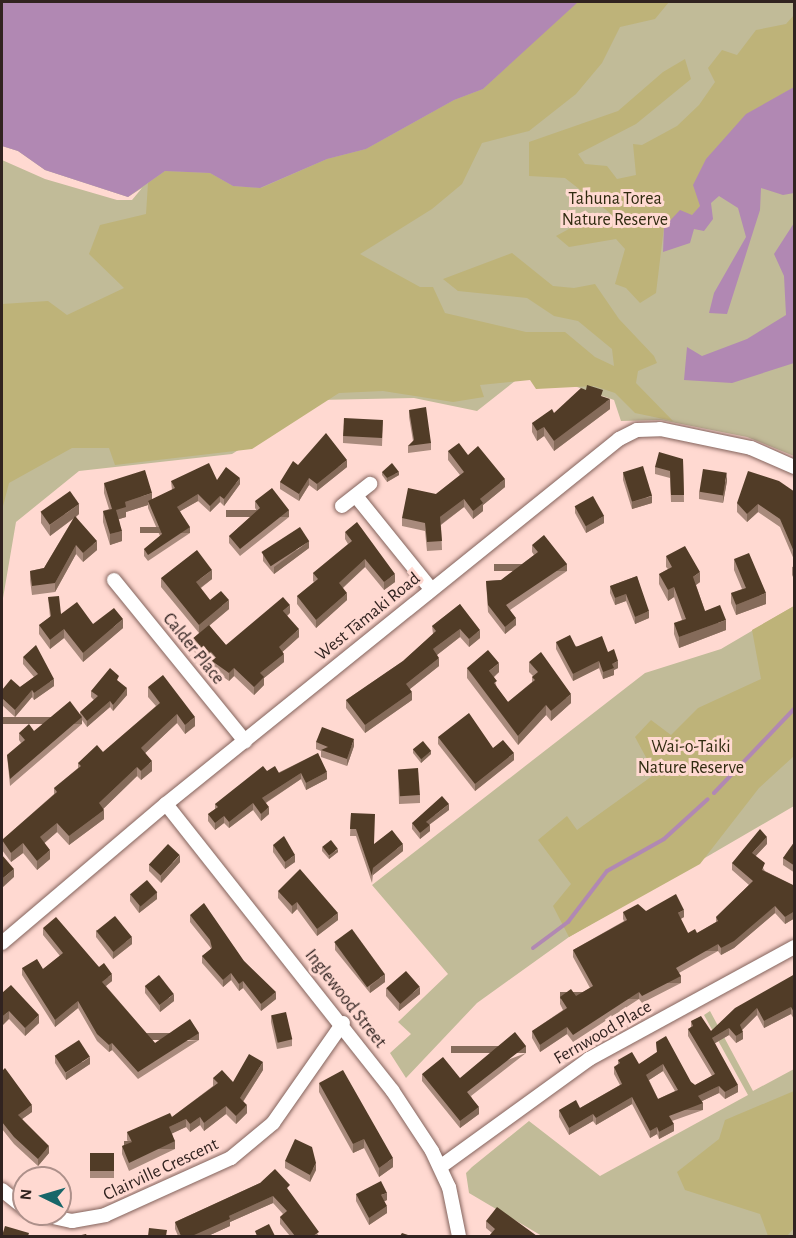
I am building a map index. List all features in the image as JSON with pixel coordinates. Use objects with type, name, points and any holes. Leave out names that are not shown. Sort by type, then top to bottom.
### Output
[{"type":"street","name":"West Tāmaki Road","points":[[2,944],[166,804],[619,440],[637,430],[660,429],[752,448],[795,466]]},
{"type":"street","points":[[342,506],[370,484]]},
{"type":"street","points":[[356,496],[431,590]]},
{"type":"street","name":"Calder Place","points":[[114,580],[245,741]]},
{"type":"street","name":"Inglewood Street","points":[[166,804],[343,1023],[392,1090],[440,1167],[453,1199],[459,1236]]},
{"type":"street","name":"Fernwood Place","points":[[440,1167],[589,1059],[795,947]]},
{"type":"street","name":"Clairville Crescent","points":[[72,1221],[105,1215],[231,1158],[273,1123],[343,1023]]},
{"type":"green space","name":"Tahuna Torea Nature Reserve","points":[[2,2],[794,2],[794,456],[747,437],[661,420],[621,421],[614,400],[529,370],[477,411],[414,398],[318,400],[232,454],[79,471],[16,522],[2,604],[2,160],[45,179],[117,200],[132,200],[142,188],[128,197],[45,170],[18,151],[2,146]]},
{"type":"green space","points":[[577,2],[669,2],[655,19],[620,27],[602,63],[576,94],[529,131],[482,143],[462,184],[432,209],[360,254],[420,287],[433,287],[445,313],[526,332],[565,332],[595,357],[614,366],[612,349],[578,321],[554,316],[527,298],[458,291],[443,279],[512,253],[553,286],[574,288],[595,284],[619,319],[654,356],[657,363],[638,371],[636,383],[673,421],[635,413],[615,393],[594,386],[536,389],[530,380],[480,385],[484,397],[453,402],[383,391],[339,393],[252,449],[115,465],[109,448],[72,448],[9,483],[2,510],[2,304],[48,301],[67,315],[124,288],[89,254],[100,225],[146,214],[148,183],[165,171],[210,173],[233,186],[261,188],[327,159],[366,149],[454,100],[483,89]]},
{"type":"green space","points":[[794,15],[794,87],[771,101],[701,206],[692,215],[664,227],[656,293],[640,303],[626,288],[615,284],[625,249],[616,239],[569,247],[556,236],[589,218],[612,222],[610,213],[565,178],[529,176],[529,142],[618,111],[663,72],[685,59],[691,79],[636,124],[578,154],[585,164],[607,166],[617,179],[636,175],[633,144],[642,145],[677,126],[699,105],[715,82],[708,68],[722,50],[737,55],[756,30],[786,24]]},
{"type":"green space","name":"Wai-o-Taiki Nature Reserve","points":[[794,606],[794,806],[569,937],[477,1003],[406,1078],[390,1053],[411,1034],[398,1022],[448,974],[372,885],[645,673],[721,649]]},
{"type":"green space","points":[[794,606],[794,756],[759,788],[700,864],[569,937],[553,906],[571,884],[538,840],[567,816],[577,830],[655,774],[635,737],[651,720],[671,735],[698,708],[761,679],[752,630]]},
{"type":"green space","points":[[710,1011],[753,1091],[794,1069],[794,1236],[542,1236],[469,1193],[466,1173],[529,1121],[600,1176],[748,1095],[704,1015]]},
{"type":"green space","points":[[794,1091],[794,1228],[787,1236],[768,1236],[760,1214],[685,1190],[677,1172],[719,1139],[725,1120]]},
{"type":"shaded area","points":[[2,2],[578,2],[483,89],[454,100],[366,149],[327,159],[260,188],[233,186],[210,173],[165,171],[128,197],[45,170],[18,151],[2,146]]},
{"type":"shaded area","points":[[794,87],[794,193],[783,195],[761,188],[760,210],[727,314],[709,313],[714,293],[746,237],[738,208],[719,196],[711,203],[713,219],[704,231],[694,229],[690,243],[663,252],[664,227],[680,210],[692,215],[700,206],[693,185],[706,159],[746,114]]},
{"type":"shaded area","points":[[794,223],[794,363],[732,383],[684,380],[687,347],[702,356],[747,339],[786,315],[784,276],[774,254]]},
{"type":"building","points":[[587,385],[603,390],[601,396],[610,399],[554,441],[544,427],[537,431],[532,423],[552,409],[554,413],[581,388],[586,390]]},
{"type":"building","points":[[426,407],[431,443],[408,446],[414,440],[409,410]]},
{"type":"building","points":[[344,418],[383,420],[382,438],[343,436]]},
{"type":"building","points":[[326,433],[347,460],[317,484],[309,478],[299,494],[280,482],[293,461],[298,465]]},
{"type":"building","points":[[459,443],[468,455],[478,446],[505,479],[480,499],[483,503],[473,511],[464,499],[440,517],[442,541],[427,542],[425,523],[402,518],[408,488],[436,494],[464,472],[448,451]]},
{"type":"building","points":[[659,452],[683,459],[684,495],[671,495],[670,471],[655,467]]},
{"type":"building","points":[[209,463],[217,480],[226,467],[240,478],[224,499],[220,496],[210,506],[198,494],[177,507],[190,527],[148,555],[144,549],[162,534],[148,501],[175,488],[171,481]]},
{"type":"building","points":[[392,463],[399,472],[387,478],[382,472]]},
{"type":"building","points":[[643,466],[652,496],[632,502],[623,472]]},
{"type":"building","points":[[703,469],[727,473],[723,495],[699,492]]},
{"type":"building","points":[[145,470],[152,493],[125,502],[126,507],[116,510],[122,531],[110,534],[103,511],[112,509],[104,483]]},
{"type":"building","points":[[748,471],[779,481],[795,492],[795,554],[780,519],[758,504],[747,514],[737,503]]},
{"type":"building","points":[[272,488],[289,510],[240,549],[229,536],[260,508],[255,501]]},
{"type":"building","points":[[70,491],[79,504],[50,525],[41,512]]},
{"type":"building","points":[[593,496],[604,516],[586,526],[575,506]]},
{"type":"building","points":[[75,516],[97,541],[83,553],[76,545],[55,583],[32,586],[30,571],[44,568]]},
{"type":"building","points":[[357,522],[395,574],[384,582],[365,559],[339,583],[347,593],[316,620],[297,596],[318,579],[313,573],[352,541],[345,532]]},
{"type":"building","points":[[300,527],[309,541],[271,566],[261,552]]},
{"type":"building","points":[[544,535],[567,564],[506,605],[516,618],[505,627],[488,605],[486,581],[501,580],[538,552],[532,545]]},
{"type":"building","points":[[685,546],[700,572],[693,577],[705,611],[720,605],[726,620],[679,637],[674,623],[686,619],[674,587],[668,590],[659,574],[672,567],[666,556]]},
{"type":"building","points":[[197,550],[212,570],[196,582],[210,600],[221,591],[229,600],[199,625],[161,578]]},
{"type":"building","points":[[749,553],[766,593],[736,605],[731,593],[746,588],[734,559]]},
{"type":"building","points":[[637,576],[649,611],[635,617],[626,594],[615,598],[610,586]]},
{"type":"building","points":[[59,596],[61,614],[77,602],[93,624],[114,608],[123,619],[83,653],[64,629],[50,640],[39,625],[51,616],[48,597]]},
{"type":"building","points":[[283,597],[290,605],[283,611],[299,629],[279,647],[284,654],[260,673],[264,677],[254,687],[234,668],[229,673],[205,656],[191,640],[209,625],[226,645]]},
{"type":"building","points":[[460,604],[480,630],[469,639],[460,629],[433,649],[439,658],[406,684],[412,692],[365,725],[346,700],[403,661],[436,631],[432,626]]},
{"type":"building","points":[[570,635],[576,647],[602,636],[608,652],[614,649],[618,661],[612,664],[614,668],[603,672],[599,661],[573,674],[556,642]]},
{"type":"building","points":[[36,645],[54,679],[34,693],[32,690],[15,710],[2,698],[2,690],[11,679],[20,687],[38,674],[23,657]]},
{"type":"building","points":[[488,650],[499,663],[489,671],[497,681],[494,683],[508,702],[535,680],[532,677],[538,672],[529,662],[541,652],[571,694],[551,711],[546,705],[518,736],[467,668]]},
{"type":"building","points":[[110,668],[119,676],[117,680],[127,688],[113,705],[110,701],[87,721],[80,712],[98,696],[91,691]]},
{"type":"building","points":[[163,675],[195,717],[185,725],[177,714],[141,748],[152,761],[141,771],[137,767],[99,803],[104,810],[69,836],[57,823],[40,837],[50,850],[37,861],[23,843],[11,853],[2,840],[57,792],[54,788],[81,766],[78,763],[97,745],[103,752],[160,703],[148,687]]},
{"type":"building","points":[[70,701],[82,717],[10,779],[7,755],[25,740],[19,733],[29,724],[34,731]]},
{"type":"building","points":[[469,713],[493,748],[503,740],[514,753],[475,784],[438,737]]},
{"type":"building","points":[[322,727],[354,739],[347,759],[321,750],[328,747],[316,742]]},
{"type":"building","points":[[423,741],[431,751],[421,759],[413,749]]},
{"type":"building","points":[[318,753],[327,772],[306,783],[301,773],[262,798],[269,807],[261,814],[253,803],[229,822],[224,816],[215,823],[208,814],[218,807],[215,804],[263,766],[267,771],[275,766],[279,773]]},
{"type":"building","points":[[418,768],[420,795],[400,796],[398,769]]},
{"type":"building","points":[[442,796],[449,804],[426,822],[430,825],[420,833],[412,823]]},
{"type":"building","points":[[351,813],[375,814],[374,844],[392,830],[403,844],[373,868],[372,876],[356,829],[350,829]]},
{"type":"building","points":[[760,829],[767,837],[752,853],[765,863],[762,870],[795,886],[795,911],[785,917],[775,906],[734,941],[721,948],[718,944],[676,968],[681,976],[642,996],[639,992],[573,1035],[567,1027],[540,1045],[532,1031],[567,1008],[560,997],[571,989],[576,996],[593,986],[573,950],[627,920],[623,912],[638,904],[646,911],[676,894],[684,910],[678,913],[688,933],[695,929],[697,933],[718,921],[716,917],[753,881],[732,863]]},
{"type":"building","points":[[284,836],[295,855],[285,862],[273,845]]},
{"type":"building","points":[[331,840],[338,849],[329,855],[322,847]]},
{"type":"building","points":[[795,841],[795,866],[783,858]]},
{"type":"building","points":[[168,844],[180,855],[161,875],[149,864]]},
{"type":"building","points":[[2,855],[14,869],[2,879]]},
{"type":"building","points":[[300,869],[338,913],[317,929],[297,902],[292,906],[278,891]]},
{"type":"building","points":[[147,880],[157,892],[140,906],[130,894]]},
{"type":"building","points":[[204,903],[244,961],[276,992],[261,1004],[243,981],[239,984],[231,973],[223,980],[202,956],[212,948],[210,940],[190,915]]},
{"type":"building","points":[[115,916],[132,937],[113,952],[96,931]]},
{"type":"building","points":[[56,917],[99,967],[104,963],[112,974],[102,982],[155,1043],[190,1019],[199,1033],[138,1072],[112,1043],[109,1045],[97,1034],[78,1001],[55,1020],[22,968],[37,959],[43,969],[63,953],[43,928]]},
{"type":"building","points":[[352,929],[385,974],[367,987],[334,942]]},
{"type":"building","points":[[406,971],[420,987],[400,1004],[386,988]]},
{"type":"building","points":[[795,974],[795,1014],[791,1007],[764,1021],[757,1008],[740,1025],[743,1032],[736,1036],[729,1028],[712,1038],[738,1085],[725,1092],[719,1086],[698,1096],[703,1103],[669,1116],[674,1124],[659,1132],[657,1127],[650,1131],[632,1097],[596,1118],[593,1114],[569,1128],[559,1110],[576,1100],[580,1108],[622,1084],[614,1067],[620,1063],[618,1060],[632,1052],[639,1064],[657,1052],[656,1042],[666,1036],[691,1082],[695,1085],[715,1074],[688,1029],[693,1026],[691,1021],[701,1016],[711,1031],[735,1008]],"holes":[[[663,1064],[678,1090],[658,1099],[646,1075]]]},
{"type":"building","points":[[159,975],[174,994],[160,1005],[145,986]]},
{"type":"building","points":[[11,985],[39,1015],[25,1028],[9,1011],[2,1017],[2,993]]},
{"type":"building","points":[[286,1012],[292,1039],[278,1043],[271,1015]]},
{"type":"building","points":[[515,1032],[526,1046],[467,1092],[479,1107],[460,1121],[422,1074],[443,1057],[460,1078]]},
{"type":"building","points":[[79,1040],[90,1057],[66,1073],[55,1056]]},
{"type":"building","points":[[249,1054],[263,1062],[240,1098],[247,1105],[236,1116],[226,1106],[204,1123],[200,1117],[190,1124],[186,1119],[169,1127],[175,1141],[129,1163],[122,1146],[132,1142],[127,1132],[170,1113],[172,1117],[218,1083],[213,1078],[222,1070],[233,1082]]},
{"type":"building","points":[[5,1068],[32,1105],[18,1115],[49,1146],[38,1159],[14,1137],[2,1122],[2,1071]]},
{"type":"building","points":[[343,1070],[393,1158],[379,1168],[364,1139],[353,1144],[319,1083]]},
{"type":"building","points":[[295,1139],[312,1147],[316,1163],[310,1175],[285,1161]]},
{"type":"building","points":[[90,1153],[114,1153],[114,1171],[90,1171]]},
{"type":"building","points":[[275,1169],[290,1185],[287,1188],[319,1232],[313,1236],[295,1236],[280,1217],[287,1211],[273,1196],[192,1236],[181,1236],[175,1222],[260,1183]]},
{"type":"building","points":[[381,1181],[387,1193],[381,1195],[387,1206],[369,1218],[356,1194]]},
{"type":"building","points":[[497,1207],[537,1236],[489,1236],[495,1229],[486,1221]]},
{"type":"building","points":[[269,1224],[275,1236],[257,1236],[255,1231]]},
{"type":"building","points":[[5,1226],[29,1233],[28,1236],[2,1236]]},
{"type":"building","points":[[149,1228],[167,1230],[166,1236],[148,1236]]},
{"type":"waterway","points":[[714,793],[794,709]]},
{"type":"waterway","points":[[533,948],[568,922],[607,871],[664,839],[708,799]]}]
